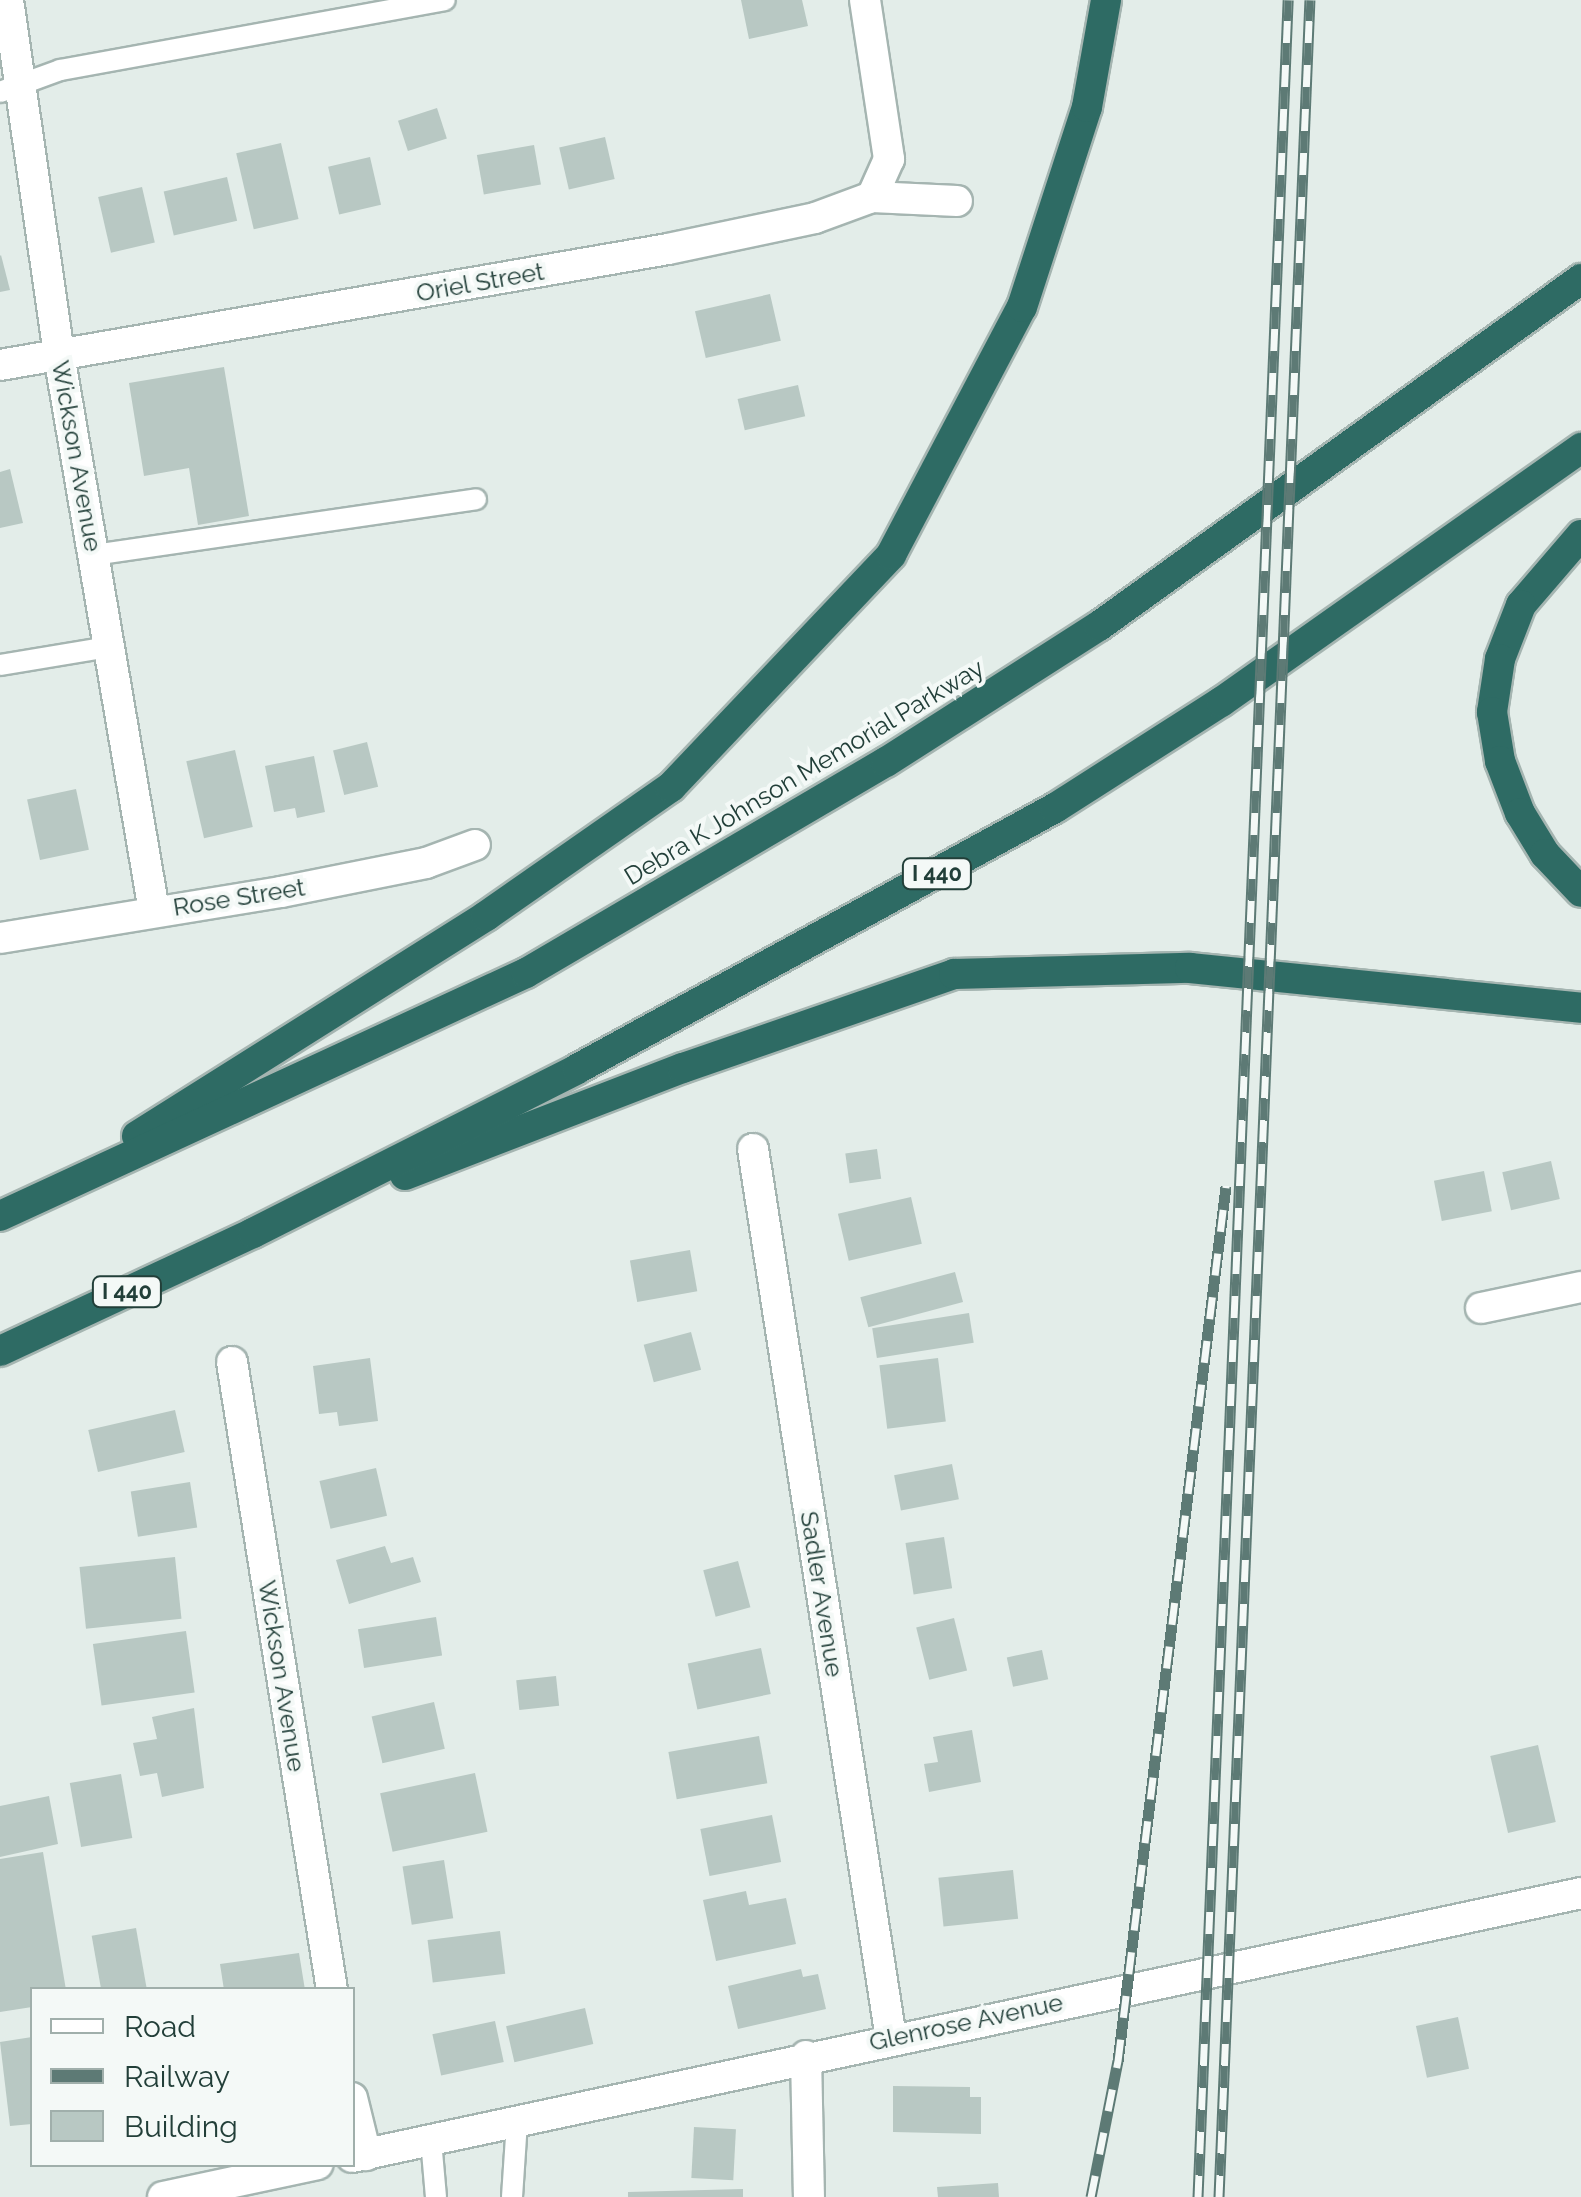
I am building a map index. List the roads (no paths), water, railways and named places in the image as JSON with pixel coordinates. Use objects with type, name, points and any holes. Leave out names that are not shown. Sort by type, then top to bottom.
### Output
[{"type":"highway","points":[[29,1204],[486,916],[672,787],[891,555],[1022,307],[1087,107],[1106,0]]},
{"type":"highway","name":"Debra K Johnson Memorial Parkway","points":[[0,1216],[526,973],[886,762],[1114,616],[1581,279]]},
{"type":"highway","name":"I 440","points":[[0,1351],[253,1234],[577,1070],[1055,808],[1220,702],[1581,448]]},
{"type":"highway","points":[[1581,535],[1521,605],[1500,659],[1492,712],[1500,761],[1520,813],[1545,854],[1581,892]]},
{"type":"highway","points":[[253,1234],[683,1068],[954,974],[1190,968],[1581,1008]]},
{"type":"street","name":"Wickson Avenue","points":[[8,0],[10,90],[154,911]]},
{"type":"street","points":[[865,0],[889,159],[872,197]]},
{"type":"street","name":"Oriel Street","points":[[0,365],[668,250],[815,218],[872,197],[957,200]]},
{"type":"street","name":"Rose Street","points":[[0,938],[426,863],[475,845]]},
{"type":"street","name":"Sadler Avenue","points":[[754,1150],[891,2038]]},
{"type":"street","points":[[1480,1308],[1581,1286]]},
{"type":"street","name":"Wickson Avenue","points":[[232,1362],[332,1987]]},
{"type":"street","name":"Glenrose Avenue","points":[[359,2156],[806,2056],[1581,1893]]},
{"type":"street","points":[[806,2056],[809,2197]]},
{"type":"street","points":[[355,2123],[359,2156]]},
{"type":"street","points":[[163,2197],[205,2193],[306,2167]]},
{"type":"lane","points":[[10,90],[60,70],[444,0]]},
{"type":"lane","points":[[94,556],[476,499]]},
{"type":"lane","points":[[0,665],[109,647]]},
{"type":"lane","points":[[512,2197],[517,2121]]},
{"type":"lane","points":[[431,2140],[436,2197]]},
{"type":"railway","points":[[1198,2197],[1288,0]]},
{"type":"railway","points":[[1219,2197],[1310,0]]},
{"type":"railway","points":[[1091,2197],[1118,2061],[1226,1186]]}]
